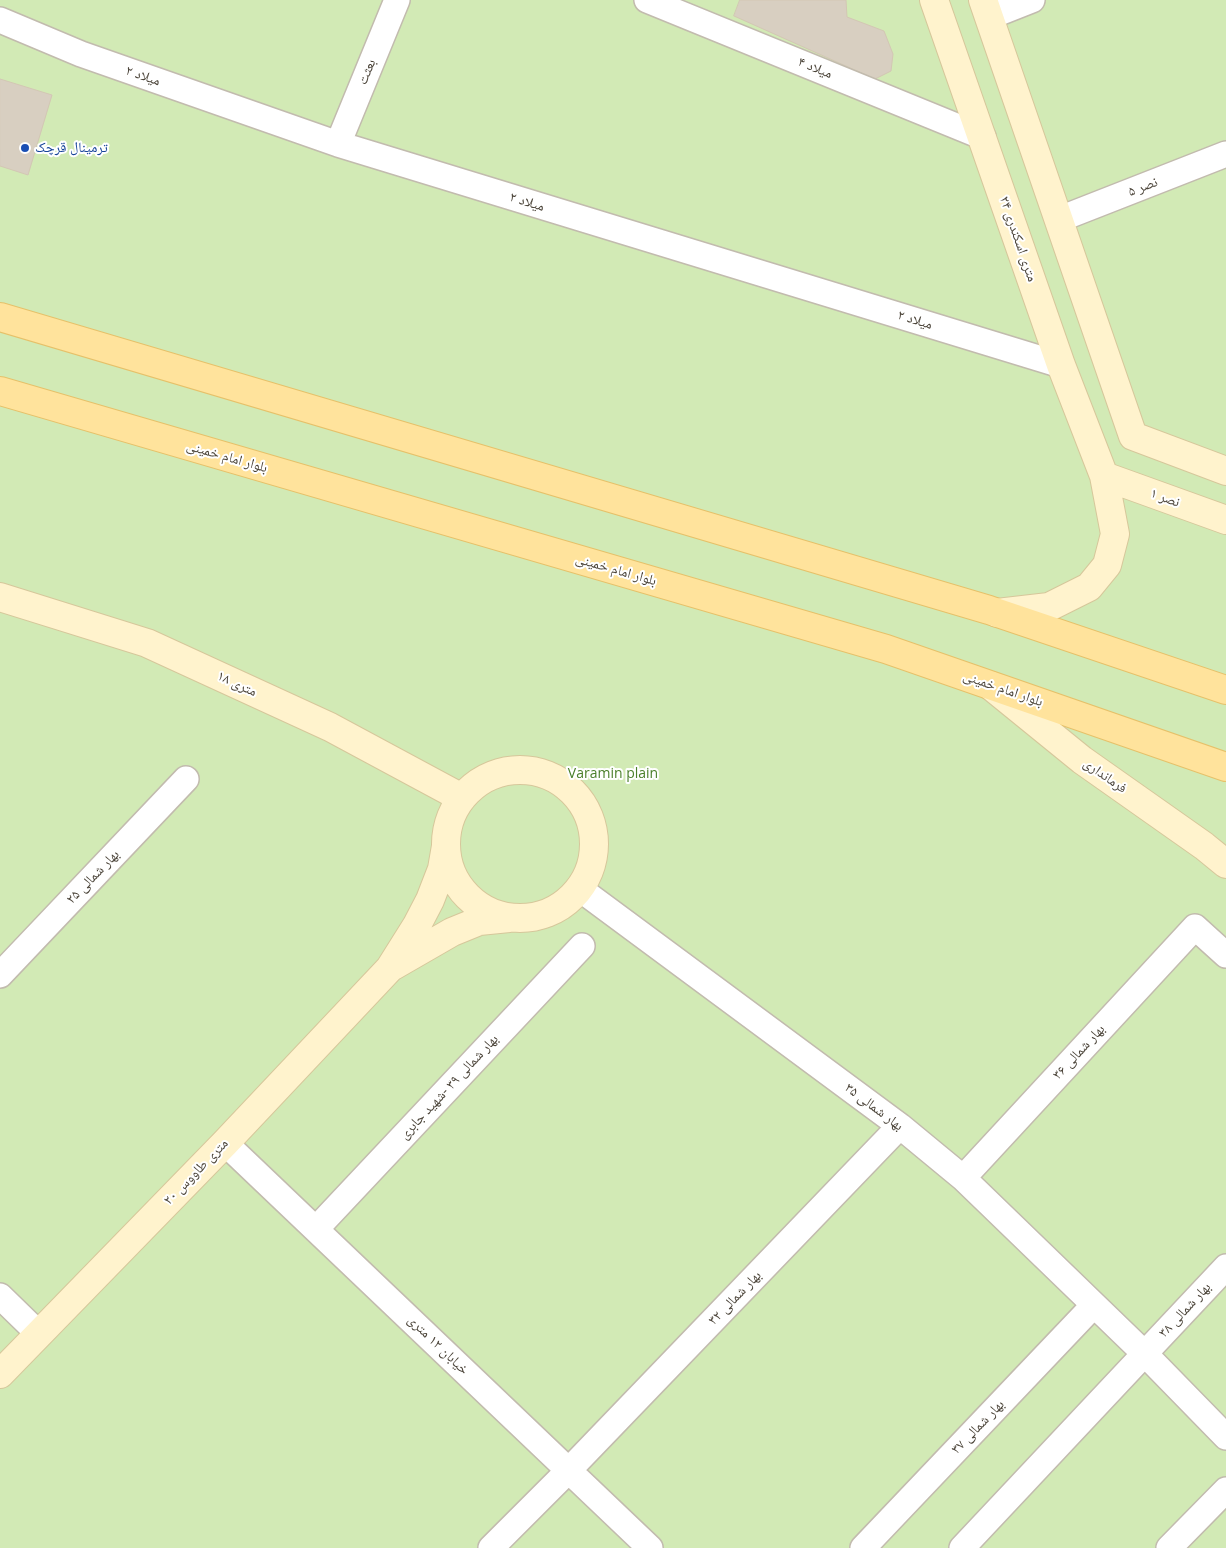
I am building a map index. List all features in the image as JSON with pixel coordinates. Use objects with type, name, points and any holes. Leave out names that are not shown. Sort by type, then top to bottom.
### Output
[{"type":"main road","points":[[0,317],[997,613],[1226,690]]},
{"type":"main road","name":"بلوار امام خمینی","points":[[0,391],[877,646],[1221,767]]},
{"type":"street","name":"بعثت","points":[[338,144],[397,0]]},
{"type":"street","name":"میلاد ۴","points":[[647,0],[983,137]]},
{"type":"street","name":"۲۴ متری اسکندری","points":[[934,0],[1061,365],[1104,476],[1115,534],[1107,565],[1089,587],[1049,607],[997,613]]},
{"type":"street","points":[[1032,0],[986,8],[1133,436],[1226,471]]},
{"type":"street","name":"میلاد ۲","points":[[0,20],[81,54],[338,144],[1061,365]]},
{"type":"street","name":"نصر ۵","points":[[1060,219],[1226,154]]},
{"type":"street","name":"نصر ۱","points":[[1104,476],[1226,520]]},
{"type":"street","name":"۱۸ متری","points":[[0,597],[147,643],[330,727],[462,798]]},
{"type":"street","name":"فرمانداری","points":[[988,684],[1082,760],[1226,864]]},
{"type":"street","points":[[523,770],[545,774],[566,785],[582,802],[592,822],[595,845],[591,868],[580,889],[560,907],[536,916],[510,918],[485,910],[465,894],[451,872],[446,846],[449,821],[462,798],[479,782],[500,772],[523,770]]},
{"type":"street","name":"بهار شمالی ۲۵","points":[[0,975],[186,779]]},
{"type":"street","name":"۲۰ متری طاووس","points":[[0,1374],[225,1143],[390,968],[430,900],[442,870],[446,846]]},
{"type":"street","name":"بهار شمالی ۳۵","points":[[580,889],[900,1126],[963,1178],[1093,1306],[1145,1354],[1226,1437]]},
{"type":"street","name":"۲۰ متری طاووس","points":[[390,968],[452,932],[479,921],[510,918]]},
{"type":"street","name":"بهار شمالی ۳۶","points":[[963,1178],[1195,927],[1226,955]]},
{"type":"street","name":"بهار شمالی ۳۹ -شهید جابری","points":[[316,1229],[582,946]]},
{"type":"street","name":"بهار شمالی ۳۲","points":[[491,1548],[569,1470],[900,1126]]},
{"type":"street","name":"خیابان ۱۲ متری","points":[[225,1143],[650,1548]]},
{"type":"street","name":"بهار شمالی ۳۸","points":[[1145,1354],[1226,1267]]},
{"type":"street","points":[[0,1296],[38,1333]]},
{"type":"street","name":"بهار شمالی ۳۷","points":[[862,1548],[1093,1306]]},
{"type":"street","points":[[962,1548],[1145,1354]]},
{"type":"street","points":[[1169,1548],[1226,1490]]},
{"type":"green space","name":"Varamin plain","points":[[0,0],[1226,0],[1226,1548],[0,1548]]},
{"type":"building","points":[[740,0],[846,0],[847,17],[884,31],[893,54],[891,71],[875,79],[734,16]]},
{"type":"building","points":[[0,79],[52,95],[28,175],[0,166]]},
{"type":"place","name":"ترمینال قرچک","points":[[25,148]]}]
